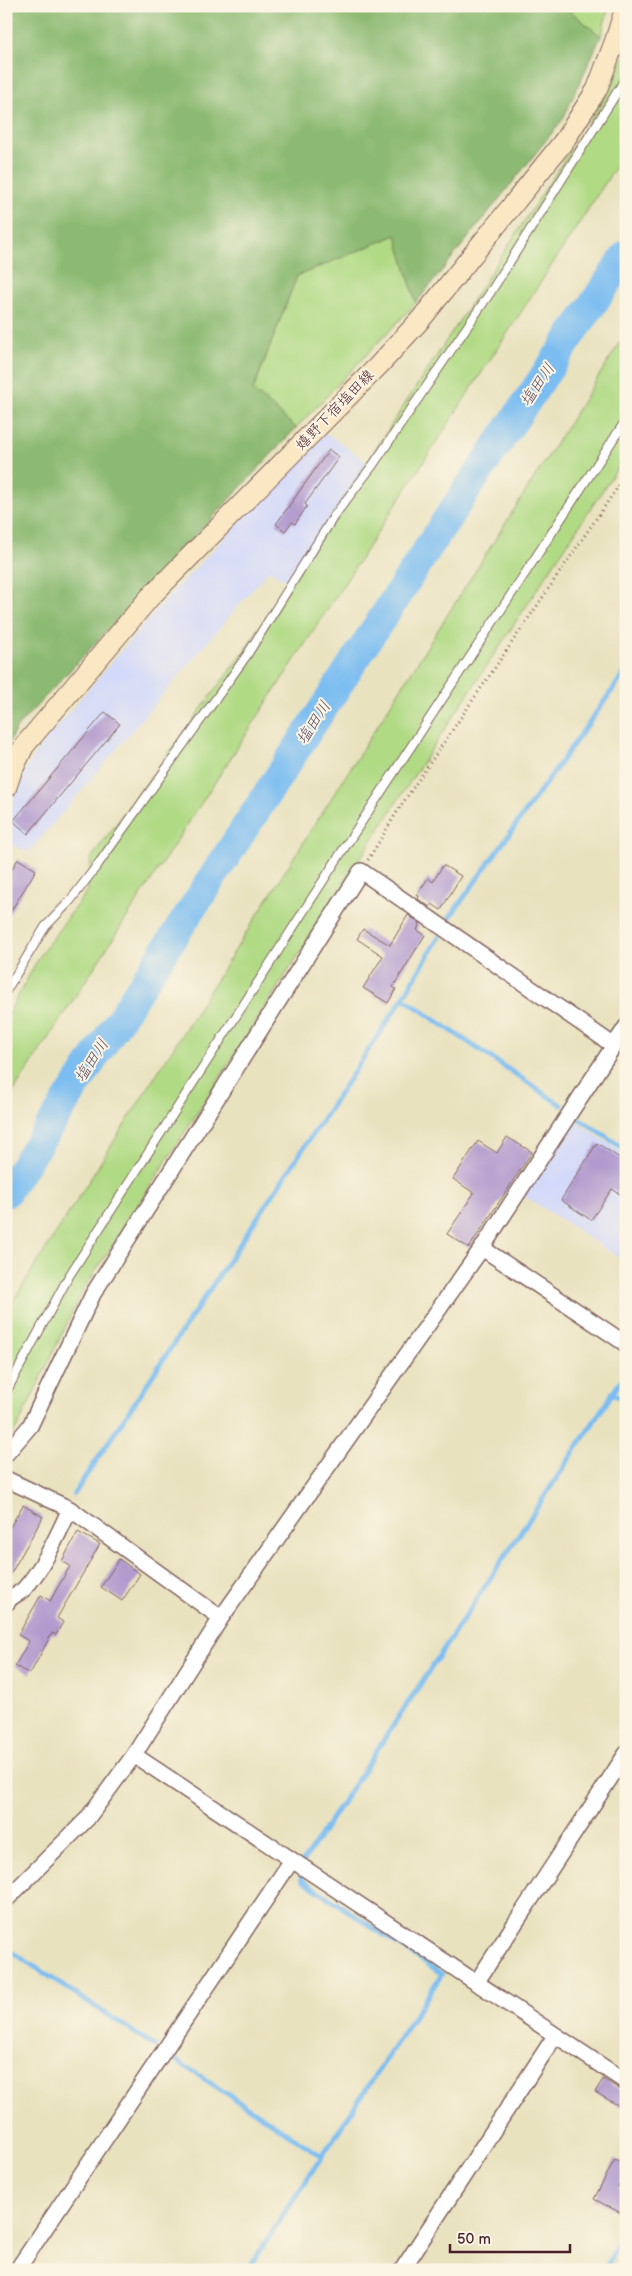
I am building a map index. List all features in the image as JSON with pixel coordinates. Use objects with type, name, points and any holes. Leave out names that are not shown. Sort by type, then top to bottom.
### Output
[{"type":"main road","name":"嬉野下宿塩田線","points":[[6,788],[24,746],[143,605],[379,365],[420,319],[564,141],[597,89],[626,6]]},
{"type":"street","points":[[6,1454],[30,1426],[92,1294],[361,871],[613,1045]]},
{"type":"street","points":[[6,1900],[86,1819],[134,1755],[221,1618],[482,1248],[626,1027]]},
{"type":"street","points":[[482,1248],[626,1344]]},
{"type":"street","points":[[6,1479],[70,1509],[221,1618]]},
{"type":"street","points":[[6,1604],[12,1595],[23,1590],[50,1550],[70,1509]]},
{"type":"street","points":[[476,1983],[626,1754]]},
{"type":"street","points":[[134,1755],[626,2082]]},
{"type":"street","points":[[17,2270],[299,1865]]},
{"type":"street","points":[[402,2270],[555,2036]]},
{"type":"lane","points":[[6,991],[45,927],[70,901],[99,863],[247,655],[334,516],[373,465],[490,293],[626,78]]},
{"type":"lane","points":[[6,1392],[69,1276],[330,870],[626,420]]},
{"type":"path","points":[[361,871],[400,807],[626,475]]},
{"type":"shaded area","points":[[326,433],[367,462],[289,583],[269,570],[29,852],[6,843],[6,827],[18,783],[39,748],[160,605]]},
{"type":"shaded area","points":[[571,1119],[626,1155],[626,1262],[523,1195]]},
{"type":"green space","points":[[6,6],[564,6],[601,36],[563,119],[416,303],[396,235],[297,276],[253,390],[296,428],[17,727],[6,748]]},
{"type":"green space","points":[[564,6],[609,6],[601,36]]},
{"type":"green space","points":[[626,47],[626,151],[6,1103],[6,1018],[41,954],[88,890],[91,858],[244,651],[613,85]]},
{"type":"green space","points":[[396,235],[416,303],[296,428],[253,391],[297,276]]},
{"type":"green space","points":[[626,333],[626,455],[396,803],[81,1294],[17,1428],[6,1441],[6,1312]]},
{"type":"building","points":[[329,450],[339,457],[305,504],[307,506],[295,524],[292,522],[285,531],[276,524]]},
{"type":"building","points":[[105,712],[120,724],[28,834],[13,821]]},
{"type":"building","points":[[18,859],[36,870],[6,919],[6,879]]},
{"type":"building","points":[[443,865],[461,876],[441,910],[432,904],[430,907],[418,899],[419,896],[417,895],[428,878],[433,882]]},
{"type":"building","points":[[408,915],[420,923],[417,930],[425,935],[393,987],[396,989],[388,1003],[363,988],[383,956],[357,939],[363,929],[390,945]]},
{"type":"building","points":[[507,1137],[532,1152],[469,1248],[447,1234],[474,1193],[453,1179],[478,1141],[497,1153]]},
{"type":"building","points":[[597,1143],[626,1162],[626,1198],[612,1189],[591,1220],[561,1200]]},
{"type":"building","points":[[23,1505],[43,1517],[6,1582],[6,1534]]},
{"type":"building","points":[[78,1532],[100,1544],[57,1618],[63,1622],[56,1635],[52,1633],[30,1674],[15,1666],[29,1641],[18,1635],[41,1595],[50,1601],[70,1566],[62,1561]]},
{"type":"building","points":[[119,1559],[140,1574],[122,1601],[101,1587]]},
{"type":"building","points":[[603,2079],[626,2093],[626,2110],[595,2092]]},
{"type":"building","points":[[615,2159],[626,2164],[626,2172],[618,2187],[626,2191],[626,2204],[621,2213],[594,2199]]},
{"type":"waterway","name":"塩田川","points":[[6,1193],[445,522],[626,255]]},
{"type":"waterway","points":[[450,917],[626,671]]},
{"type":"waterway","points":[[439,937],[403,998],[561,1105]]},
{"type":"waterway","points":[[74,1494],[403,998]]},
{"type":"waterway","points":[[577,1117],[626,1150]]},
{"type":"waterway","points":[[247,2270],[442,1974],[302,1880],[299,1868],[626,1373]]},
{"type":"waterway","points":[[612,1393],[626,1401]]},
{"type":"waterway","points":[[6,1948],[155,2046]]},
{"type":"waterway","points":[[171,2057],[322,2156]]},
{"type":"waterway","points":[[605,2270],[621,2237]]}]
